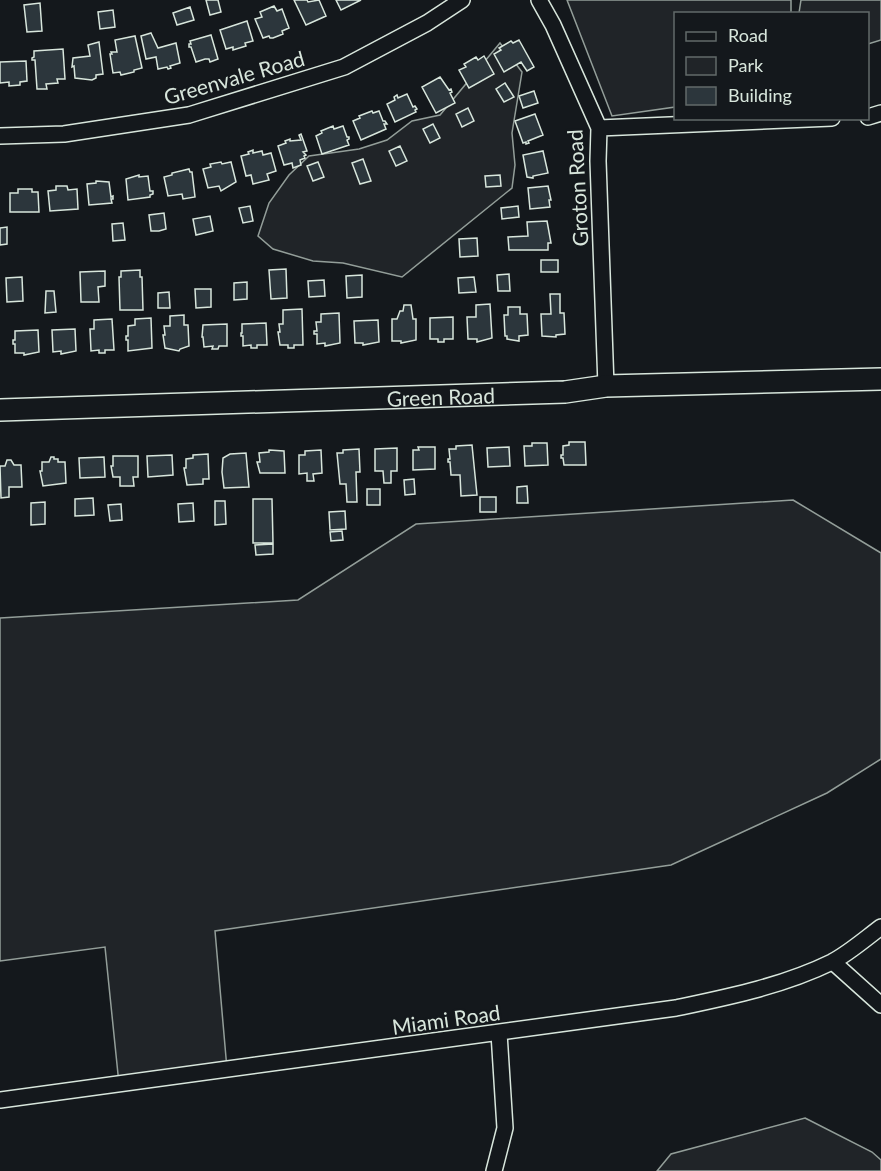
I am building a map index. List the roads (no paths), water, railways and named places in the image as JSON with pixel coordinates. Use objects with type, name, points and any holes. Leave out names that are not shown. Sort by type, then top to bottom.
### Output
[{"type":"main road","name":"Green Road","points":[[0,410],[565,392],[606,386],[881,379]]},
{"type":"street","name":"Greenvale Road","points":[[0,136],[64,134],[189,115],[344,67],[427,23],[462,0]]},
{"type":"street","name":"Groton Road","points":[[539,0],[553,25],[599,128],[598,161],[606,386]]},
{"type":"street","points":[[599,128],[785,120]]},
{"type":"street","name":"Miami Road","points":[[0,1100],[676,1008],[720,999],[785,981],[833,962],[881,927]]},
{"type":"street","points":[[833,962],[881,1005]]},
{"type":"street","points":[[494,1171],[505,1128],[500,1033]]}]
